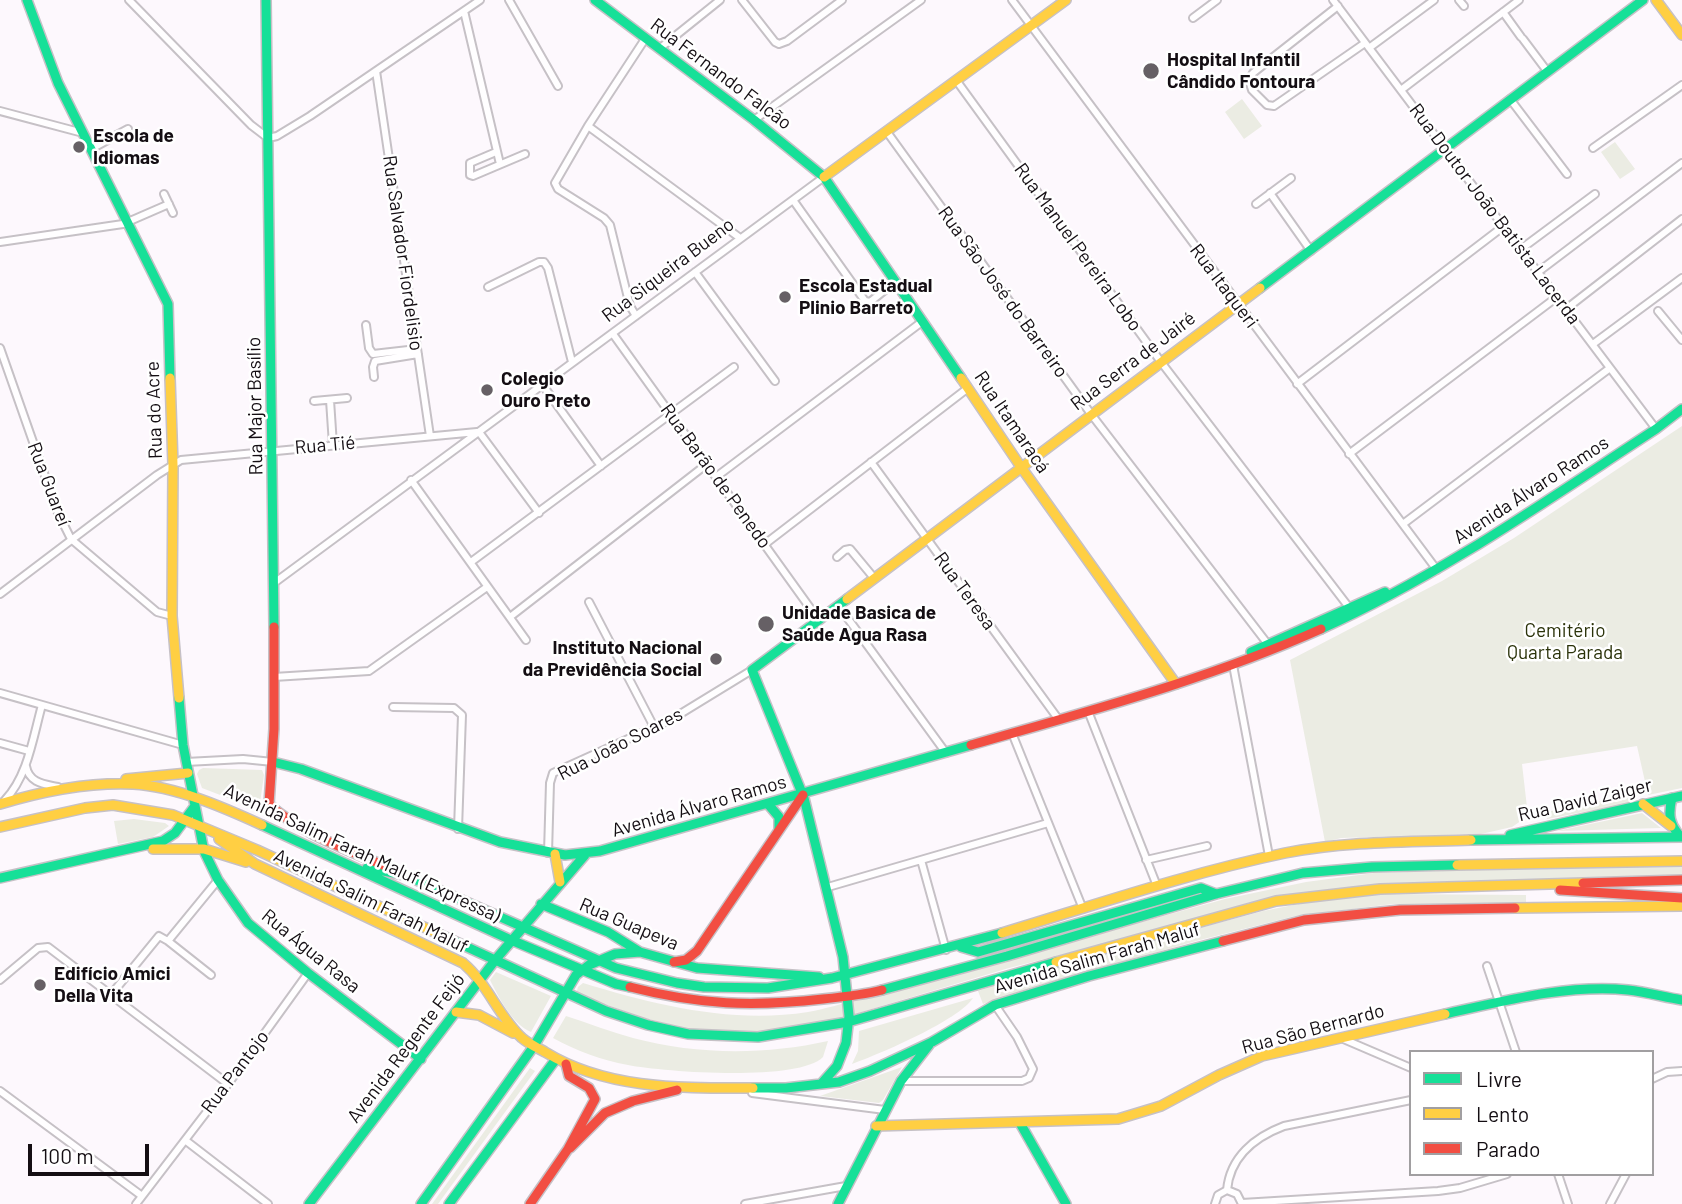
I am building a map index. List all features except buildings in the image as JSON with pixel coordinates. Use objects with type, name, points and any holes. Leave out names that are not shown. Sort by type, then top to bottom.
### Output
[{"type":"main road","name":"Rua do Acre","points":[[27,0],[58,83],[168,304],[173,465],[172,616],[183,745],[204,849]]},
{"type":"main road","name":"Rua Major Basílio","points":[[266,0],[274,564],[273,762],[268,798],[274,810]]},
{"type":"main road","name":"Rua Fernando Falcão","points":[[595,0],[754,120],[824,177]]},
{"type":"main road","name":"Rua Siqueira Bueno","points":[[824,177],[1066,0]]},
{"type":"main road","name":"Rua Serra de Jairé","points":[[752,670],[1643,0]]},
{"type":"main road","points":[[1656,0],[1682,34]]},
{"type":"main road","name":"Rua Itamaracá","points":[[824,177],[1021,467],[1176,684]]},
{"type":"main road","name":"Avenida Álvaro Ramos","points":[[273,762],[300,769],[458,829],[500,842],[551,853],[584,855],[1059,720],[1233,665],[1437,570],[1656,429],[1682,409]]},
{"type":"main road","name":"Avenida Álvaro Ramos","points":[[1218,669],[1224,663],[1271,648]]},
{"type":"main road","points":[[752,670],[803,794],[848,974],[848,1022],[844,1051],[828,1079],[818,1086]]},
{"type":"main road","points":[[116,783],[135,777],[188,773]]},
{"type":"main road","name":"Avenida Salim Farah Maluf (Expressa)","points":[[1,804],[62,788],[116,783],[148,786],[195,802],[232,810],[581,970]]},
{"type":"main road","points":[[673,962],[685,960],[697,951],[803,794]]},
{"type":"main road","points":[[1671,826],[1668,813],[1677,797]]},
{"type":"main road","name":"Rua David Zaiger","points":[[1495,839],[1677,797]]},
{"type":"main road","points":[[0,878],[141,848],[171,837],[195,802]]},
{"type":"main road","points":[[768,804],[779,817],[779,831]]},
{"type":"main road","points":[[1643,804],[1681,837]]},
{"type":"main road","name":"Avenida Salim Farah Maluf (Expressa)","points":[[0,827],[60,813],[113,805],[142,808],[185,819],[496,959],[566,994]]},
{"type":"main road","name":"Avenida Salim Farah Maluf","points":[[274,810],[405,875],[596,961],[646,976],[704,987],[768,988],[832,978],[946,950],[1157,886],[1269,856],[1338,846],[1495,839],[1681,837]]},
{"type":"main road","name":"Avenida Salim Farah Maluf","points":[[198,825],[255,864],[471,968],[498,1010],[523,1039],[556,1059],[607,1078],[683,1088],[722,1090],[818,1086],[870,1072],[932,1042],[995,1005],[1089,976],[1304,920],[1400,910],[1682,906]]},
{"type":"main road","points":[[141,848],[204,849],[255,864]]},
{"type":"main road","name":"Rua Água Rasa","points":[[204,849],[218,880],[242,918],[308,973],[421,1059]]},
{"type":"main road","points":[[551,853],[559,869],[560,882]]},
{"type":"main road","name":"Avenida Regente Feijó","points":[[309,1204],[496,959],[584,855]]},
{"type":"main road","name":"Avenida Salim Farah Maluf","points":[[581,970],[616,984],[666,996],[723,1004],[773,1005],[848,998],[1007,956],[1216,894],[1303,873],[1372,867],[1682,861]]},
{"type":"main road","name":"Avenida Salim Farah Maluf","points":[[349,864],[405,875]]},
{"type":"main road","name":"Avenida Salim Farah Maluf","points":[[566,994],[617,1015],[688,1034],[758,1037],[848,1022],[1276,901],[1380,889],[1682,880]]},
{"type":"main road","points":[[1482,886],[1682,898]]},
{"type":"main road","points":[[960,946],[978,952],[1201,888],[1216,894]]},
{"type":"main road","name":"Rua Guapeva","points":[[541,904],[630,942],[640,952],[673,962],[708,969],[832,978]]},
{"type":"main road","points":[[421,1204],[534,1046],[581,970],[615,954],[640,952]]},
{"type":"main road","name":"Rua São Bernardo","points":[[876,1126],[1020,1123],[1130,1116],[1161,1106],[1262,1056],[1500,1003],[1564,991],[1601,989],[1629,990],[1682,1000]]},
{"type":"main road","points":[[456,1012],[479,1014],[523,1039]]},
{"type":"main road","points":[[838,1204],[901,1081],[932,1042]]},
{"type":"main road","points":[[449,1204],[556,1059]]},
{"type":"main road","points":[[530,1204],[568,1149],[595,1099],[588,1087],[569,1076],[566,1064]]},
{"type":"main road","points":[[568,1149],[605,1113],[633,1101],[683,1088]]},
{"type":"main road","points":[[1020,1123],[1066,1204]]},
{"type":"street","points":[[129,0],[251,125],[268,138],[277,136],[310,116],[480,0]]},
{"type":"street","points":[[509,0],[558,86]]},
{"type":"street","points":[[659,49],[720,0]]},
{"type":"street","points":[[742,0],[779,44],[787,41],[842,0]]},
{"type":"street","points":[[754,120],[920,0]]},
{"type":"street","name":"Rua Itaqueri","points":[[1012,0],[1437,570]]},
{"type":"street","points":[[1193,18],[1217,0]]},
{"type":"street","points":[[1336,3],[1250,77],[1250,87],[1267,105],[1280,103],[1434,0]]},
{"type":"street","points":[[1401,90],[1520,0]]},
{"type":"street","name":"Rua Doutor João Batista Lacerda","points":[[1336,3],[1656,429]]},
{"type":"street","points":[[464,11],[500,164]]},
{"type":"street","points":[[1503,12],[1547,71]]},
{"type":"street","points":[[636,316],[630,306],[610,225],[558,189],[555,179],[645,38]]},
{"type":"street","name":"Rua Salvador Fiordelisio","points":[[376,71],[430,436]]},
{"type":"street","name":"Rua Manuel Pereira Lobo","points":[[956,80],[1161,362],[1352,611]]},
{"type":"street","points":[[1593,148],[1682,85]]},
{"type":"street","points":[[1510,99],[1567,174]]},
{"type":"street","points":[[0,112],[83,133]]},
{"type":"street","points":[[588,126],[740,238]]},
{"type":"street","points":[[91,149],[128,129]]},
{"type":"street","name":"Rua São José do Barreiro","points":[[887,132],[1091,414],[1271,648]]},
{"type":"street","points":[[496,152],[470,163],[470,175],[525,154]]},
{"type":"street","points":[[1538,272],[1682,163]]},
{"type":"street","name":"Rua Siqueira Bueno","points":[[274,583],[824,177]]},
{"type":"street","points":[[1256,204],[1291,178]]},
{"type":"street","points":[[1270,193],[1311,251]]},
{"type":"street","points":[[164,194],[173,213]]},
{"type":"street","points":[[1521,249],[1595,194]]},
{"type":"street","points":[[793,200],[865,301],[870,302],[896,281]]},
{"type":"street","points":[[0,242],[129,223],[169,204]]},
{"type":"street","points":[[1566,309],[1682,219]]},
{"type":"street","points":[[1297,384],[1504,226]]},
{"type":"street","points":[[488,287],[544,262],[548,268],[572,362]]},
{"type":"street","points":[[695,272],[775,381]]},
{"type":"street","points":[[1593,344],[1682,278]]},
{"type":"street","points":[[1349,454],[1557,297]]},
{"type":"street","points":[[1658,311],[1682,341]]},
{"type":"street","points":[[716,477],[922,321]]},
{"type":"street","points":[[366,325],[369,348],[373,354],[417,352]]},
{"type":"street","name":"Rua Barão de Penedo","points":[[613,334],[818,619]]},
{"type":"street","name":"Rua Guareí","points":[[0,348],[58,513],[71,539],[157,612],[172,616]]},
{"type":"street","points":[[374,377],[375,361],[417,352]]},
{"type":"street","points":[[471,562],[734,367]]},
{"type":"street","points":[[1403,524],[1610,368]]},
{"type":"street","points":[[542,384],[601,466]]},
{"type":"street","points":[[765,544],[968,388]]},
{"type":"street","points":[[314,401],[347,398]]},
{"type":"street","points":[[330,400],[333,445]]},
{"type":"street","points":[[479,432],[539,513]]},
{"type":"street","name":"Rua Tié","points":[[173,465],[191,458],[479,432]]},
{"type":"street","points":[[446,434],[450,452]]},
{"type":"street","name":"Rua Teresa","points":[[872,462],[1059,720]]},
{"type":"street","points":[[510,617],[707,464]]},
{"type":"street","points":[[0,594],[173,465]]},
{"type":"street","points":[[411,480],[526,640]]},
{"type":"street","points":[[837,557],[850,549],[874,578]]},
{"type":"street","points":[[274,564],[292,570]]},
{"type":"street","points":[[274,677],[369,671],[487,587]]},
{"type":"street","points":[[589,602],[654,727]]},
{"type":"street","points":[[838,604],[946,753]]},
{"type":"street","points":[[1233,665],[1269,856]]},
{"type":"street","name":"Rua João Soares","points":[[551,853],[550,783],[553,773],[654,727],[752,670]]},
{"type":"street","points":[[0,693],[183,745]]},
{"type":"street","points":[[1,804],[15,790],[26,765],[42,705]]},
{"type":"street","points":[[393,707],[454,708],[460,711],[463,723],[458,829]]},
{"type":"street","points":[[1088,710],[1157,886]]},
{"type":"street","points":[[1012,733],[1083,909]]},
{"type":"street","points":[[0,743],[29,751]]},
{"type":"street","name":"Avenida Álvaro Ramos","points":[[186,762],[243,759],[273,762]]},
{"type":"street","points":[[26,765],[28,775],[35,781],[62,788]]},
{"type":"street","points":[[828,887],[1048,823]]},
{"type":"street","points":[[1146,860],[1207,846]]},
{"type":"street","points":[[921,860],[946,950]]},
{"type":"street","points":[[168,941],[218,880]]},
{"type":"street","points":[[110,996],[157,937],[161,936],[211,975]]},
{"type":"street","points":[[0,980],[43,946],[55,952],[228,1084]]},
{"type":"street","points":[[1487,966],[1515,1050]]},
{"type":"street","name":"Rua Pantojo","points":[[136,1204],[228,1084],[308,973]]},
{"type":"street","points":[[901,1081],[1022,1081],[1029,1078],[1033,1069],[1026,1052],[995,1005]]},
{"type":"street","points":[[1340,1037],[1409,1067]]},
{"type":"street","points":[[1654,1078],[1667,1072],[1682,1071]]},
{"type":"street","points":[[722,1090],[885,1110]]},
{"type":"street","points":[[0,1091],[142,1196]]},
{"type":"street","points":[[1214,1204],[1218,1195],[1227,1190],[1231,1172],[1245,1149],[1271,1131],[1409,1100]]},
{"type":"street","points":[[185,1140],[268,1204]]},
{"type":"street","points":[[1227,1190],[1237,1194],[1242,1203],[1438,1191],[1460,1188],[1500,1176]]},
{"type":"street","points":[[1559,1176],[1568,1204]]},
{"type":"street","points":[[1610,1204],[1625,1176]]},
{"type":"street","points":[[745,1204],[846,1186]]},
{"type":"green space","points":[[1242,99],[1262,126],[1244,139],[1225,112]]},
{"type":"green space","points":[[1615,142],[1635,169],[1620,179],[1601,152]]},
{"type":"green space","name":"Cemitério Quarta Parada","points":[[1682,426],[1682,788],[1648,795],[1637,746],[1522,764],[1528,816],[1512,827],[1481,834],[1341,838],[1325,842],[1290,660],[1442,581],[1514,538]]},
{"type":"green space","points":[[203,768],[262,770],[264,775],[259,810],[202,788],[197,774]]},
{"type":"green space","points":[[1630,795],[1631,803],[1547,819],[1546,812]]},
{"type":"green space","points":[[1642,813],[1661,828],[1557,831]]},
{"type":"green space","points":[[134,819],[165,823],[169,826],[153,837],[118,844],[114,821]]},
{"type":"green space","points":[[1682,864],[1682,875],[1309,892],[1009,968],[828,1022],[766,1032],[698,1031],[644,1018],[576,994],[583,983],[666,1005],[722,1014],[751,1016],[808,1012],[1225,899],[1306,882],[1374,873]]},
{"type":"green space","points":[[1389,894],[1526,895],[1526,904],[1393,904],[1295,916],[1200,940],[983,1004],[978,991],[1044,970],[1263,911],[1324,899]]},
{"type":"green space","points":[[496,972],[551,996],[531,1032],[512,1017],[502,1002],[490,980]]},
{"type":"green space","points":[[973,998],[965,1007],[936,1026],[852,1064],[858,1051],[859,1031]]},
{"type":"green space","points":[[566,1016],[633,1038],[681,1048],[755,1051],[828,1041],[823,1057],[809,1065],[787,1070],[730,1073],[670,1070],[608,1060],[553,1038]]},
{"type":"green space","points":[[902,1067],[879,1103],[820,1096]]},
{"type":"green space","points":[[530,1068],[535,1071],[438,1204],[432,1204]]},
{"type":"traffic: fast","points":[[27,0],[58,83],[168,304],[170,378]]},
{"type":"traffic: fast","points":[[266,0],[274,627]]},
{"type":"traffic: fast","points":[[595,0],[754,120],[824,177],[961,378]]},
{"type":"traffic: fast","points":[[1260,288],[1643,0]]},
{"type":"traffic: fast","points":[[1321,629],[1451,561],[1656,429],[1682,409]]},
{"type":"traffic: fast","points":[[1251,652],[1385,592]]},
{"type":"traffic: fast","points":[[822,1083],[837,1066],[846,1043],[849,1016],[843,957],[804,798],[752,670],[847,599]]},
{"type":"traffic: fast","points":[[179,698],[183,745],[204,851],[218,880],[248,923],[308,973],[421,1059]]},
{"type":"traffic: fast","points":[[273,762],[301,769],[500,842],[565,855],[600,851],[971,745]]},
{"type":"traffic: fast","points":[[1510,835],[1682,796]]},
{"type":"traffic: fast","points":[[1672,798],[1670,819],[1681,837]]},
{"type":"traffic: fast","points":[[768,804],[779,817],[779,829]]},
{"type":"traffic: fast","points":[[0,878],[163,841],[175,833],[195,806]]},
{"type":"traffic: fast","points":[[262,825],[511,940],[616,984],[630,987]]},
{"type":"traffic: fast","points":[[1471,840],[1682,837]]},
{"type":"traffic: fast","points":[[309,1204],[496,959],[585,855]]},
{"type":"traffic: fast","points":[[882,990],[1216,894],[1303,873],[1372,867],[1457,865]]},
{"type":"traffic: fast","points":[[367,868],[405,875],[616,968],[704,987],[768,988],[832,978],[1002,933]]},
{"type":"traffic: fast","points":[[961,947],[978,952],[1201,888],[1216,894]]},
{"type":"traffic: fast","points":[[541,904],[608,932],[640,952]]},
{"type":"traffic: fast","points":[[441,935],[606,1011],[648,1025],[688,1034],[758,1037],[848,1022],[1056,962]]},
{"type":"traffic: fast","points":[[753,1088],[786,1088],[839,1082],[870,1071],[932,1042],[995,1005],[1089,976],[1223,941]]},
{"type":"traffic: fast","points":[[421,1204],[534,1046],[576,975],[589,965],[615,954],[640,952],[697,968],[819,977]]},
{"type":"traffic: fast","points":[[1445,1014],[1536,995],[1582,989],[1628,990],[1682,1000]]},
{"type":"traffic: fast","points":[[838,1204],[901,1081],[929,1045]]},
{"type":"traffic: fast","points":[[449,1204],[556,1059]]},
{"type":"traffic: fast","points":[[1020,1123],[1066,1204]]},
{"type":"traffic: slow","points":[[824,177],[1066,0]]},
{"type":"traffic: slow","points":[[1656,0],[1682,35]]},
{"type":"traffic: slow","points":[[847,599],[1260,288]]},
{"type":"traffic: slow","points":[[170,378],[173,465],[172,616],[179,698]]},
{"type":"traffic: slow","points":[[961,378],[1176,684]]},
{"type":"traffic: slow","points":[[126,779],[188,773]]},
{"type":"traffic: slow","points":[[0,804],[66,788],[133,784],[183,793],[262,825]]},
{"type":"traffic: slow","points":[[1643,804],[1671,826]]},
{"type":"traffic: slow","points":[[0,827],[85,808],[113,805],[173,815],[257,850],[441,935]]},
{"type":"traffic: slow","points":[[219,839],[255,864],[463,963],[472,971],[522,1038],[569,1064],[594,1074],[646,1084],[753,1088]]},
{"type":"traffic: slow","points":[[1002,933],[1178,880],[1285,853],[1354,844],[1471,840]]},
{"type":"traffic: slow","points":[[153,849],[204,849],[246,862]]},
{"type":"traffic: slow","points":[[555,854],[560,882]]},
{"type":"traffic: slow","points":[[1457,865],[1682,861]]},
{"type":"traffic: slow","points":[[1056,962],[1276,901],[1380,889],[1583,883]]},
{"type":"traffic: slow","points":[[1515,908],[1682,906]]},
{"type":"traffic: slow","points":[[456,1012],[479,1015],[513,1033]]},
{"type":"traffic: slow","points":[[876,1126],[1118,1119],[1161,1106],[1262,1056],[1445,1014]]},
{"type":"traffic: jam","points":[[274,627],[274,729],[269,804],[312,833],[394,870]]},
{"type":"traffic: jam","points":[[971,745],[1192,679],[1321,629]]},
{"type":"traffic: jam","points":[[674,962],[686,960],[697,951],[803,795]]},
{"type":"traffic: jam","points":[[1583,883],[1682,880]]},
{"type":"traffic: jam","points":[[1560,890],[1682,898]]},
{"type":"traffic: jam","points":[[1223,941],[1304,920],[1400,910],[1515,908]]},
{"type":"traffic: jam","points":[[630,987],[680,998],[726,1003],[797,1002],[882,990]]},
{"type":"traffic: jam","points":[[530,1204],[568,1149],[595,1099],[589,1088],[569,1076],[566,1064]]},
{"type":"traffic: jam","points":[[570,1148],[605,1113],[633,1101],[677,1090]]},
{"type":"place","name":"Hospital Infantil Cândido Fontoura","points":[[1151,71]]},
{"type":"place","name":"Escola de Idiomas","points":[[79,147]]},
{"type":"place","name":"Escola Estadual Plinio Barreto","points":[[785,297]]},
{"type":"place","name":"Colegio Ouro Preto","points":[[487,390]]},
{"type":"place","name":"Unidade Basica de Saúde Agua Rasa","points":[[766,624]]},
{"type":"place","name":"Instituto Nacional da Previdência Social","points":[[716,659]]},
{"type":"place","name":"Edifício Amici Della Vita","points":[[40,985]]}]
